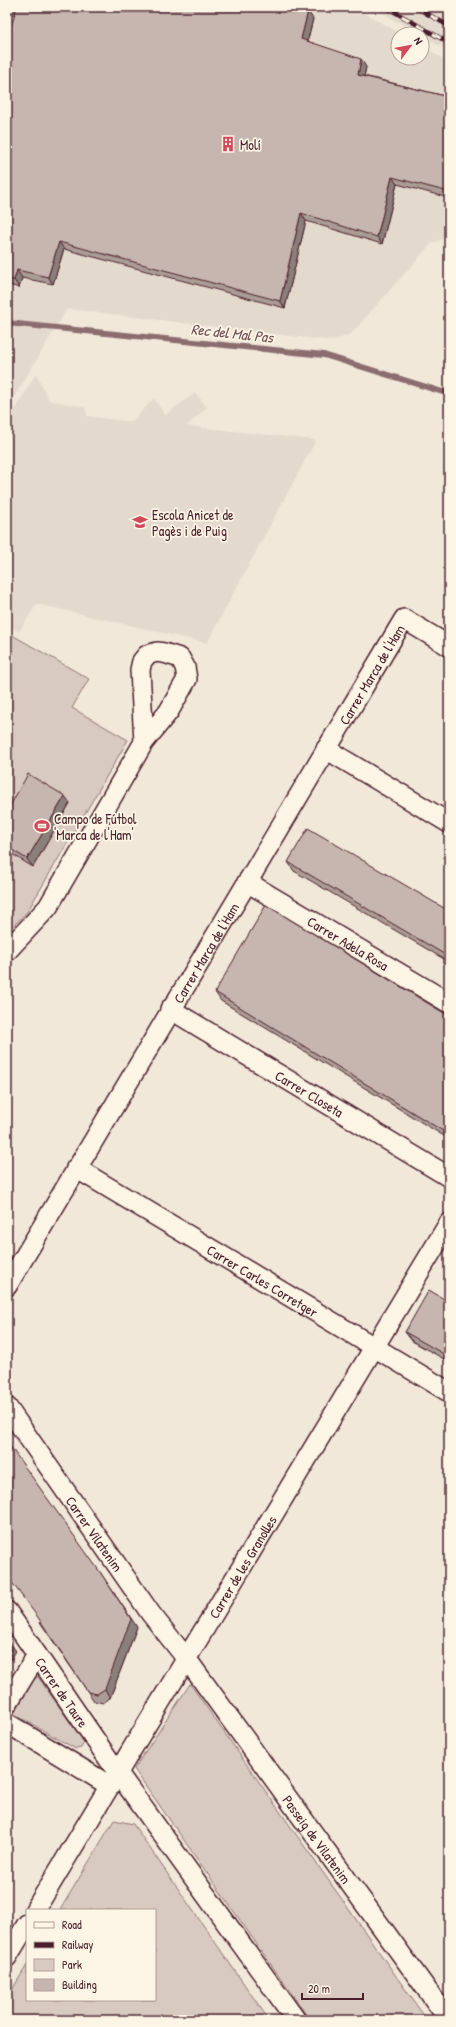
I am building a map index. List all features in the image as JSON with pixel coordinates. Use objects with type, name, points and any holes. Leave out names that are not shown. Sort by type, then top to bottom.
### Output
[{"type":"street","name":"Carrer Marca de l'Ham","points":[[7,1286],[404,619],[449,646]]},
{"type":"street","points":[[7,951],[48,907],[144,742]]},
{"type":"street","points":[[326,749],[449,823]]},
{"type":"street","name":"Carrer Adela Rosa","points":[[247,882],[449,1003]]},
{"type":"street","name":"Carrer Closeta","points":[[170,1010],[449,1177]]},
{"type":"street","name":"Carrer Carles Corretger","points":[[76,1168],[449,1392]]},
{"type":"street","name":"Carrer de les Granolles","points":[[36,1909],[449,1223]]},
{"type":"street","name":"Carrer Vilatenim","points":[[7,1407],[151,1614],[186,1658]]},
{"type":"street","name":"Carrer de Taure","points":[[7,1611],[37,1655],[114,1779]]},
{"type":"street","points":[[7,1704],[37,1655]]},
{"type":"street","name":"Passeig de Vilatenim","points":[[186,1658],[449,2020]]},
{"type":"street","points":[[7,1723],[114,1779],[296,2020]]},
{"type":"street","points":[[7,1957],[26,1926]]},
{"type":"shaded area","name":"Molí","points":[[7,7],[354,7],[390,28],[390,66],[430,66],[430,51],[449,62],[449,236],[431,244],[351,334],[333,341],[67,309],[7,409]]},
{"type":"shaded area","points":[[372,7],[432,7],[449,17],[449,51],[430,40],[430,26],[405,26]]},
{"type":"shaded area","name":"Escola Anicet de Pagès i de Puig","points":[[36,374],[49,400],[85,407],[87,416],[132,422],[154,398],[165,415],[195,393],[207,407],[187,426],[316,440],[207,643],[37,604],[19,632],[7,624],[7,422]]},
{"type":"green space","name":"Campo de Fútbol 'Marca de l'Ham'","points":[[7,632],[89,679],[72,708],[128,740],[27,912],[7,932]]},
{"type":"green space","points":[[38,1677],[84,1742],[81,1748],[76,1749],[14,1714],[35,1678]]},
{"type":"green space","points":[[190,1684],[427,2020],[310,2020],[134,1769]]},
{"type":"green space","points":[[114,1820],[133,1824],[269,2020],[7,2020],[7,1998],[26,1967],[26,2001],[156,2001],[156,1909],[61,1909]]},
{"type":"building","name":"Molí","points":[[7,7],[294,7],[308,11],[301,39],[361,59],[358,75],[449,97],[449,192],[392,177],[377,237],[301,213],[280,301],[59,242],[48,277],[17,270],[14,280],[7,279],[7,39],[16,10]]},
{"type":"building","points":[[28,774],[65,796],[27,859],[7,847],[7,811]]},
{"type":"building","points":[[308,828],[449,911],[449,957],[288,862]]},
{"type":"building","points":[[266,905],[449,1016],[449,1121],[443,1131],[215,992]]},
{"type":"building","points":[[429,1290],[449,1302],[449,1357],[405,1332]]},
{"type":"building","points":[[7,1442],[100,1572],[131,1619],[105,1689],[97,1694],[88,1692],[37,1616],[7,1576]]},
{"type":"building","points":[[7,1638],[11,1644],[7,1652]]},
{"type":"waterway","name":"Rec del Mal Pas","points":[[7,323],[324,355],[449,394]]},
{"type":"railway","points":[[386,7],[449,43]]},
{"type":"railway","points":[[415,7],[449,26]]},
{"type":"place","name":"Molí","points":[[228,144]]},
{"type":"place","name":"Escola Anicet de Pagès i de Puig","points":[[140,522]]},
{"type":"place","name":"Campo de Fútbol 'Marca de l'Ham'","points":[[42,826]]}]
